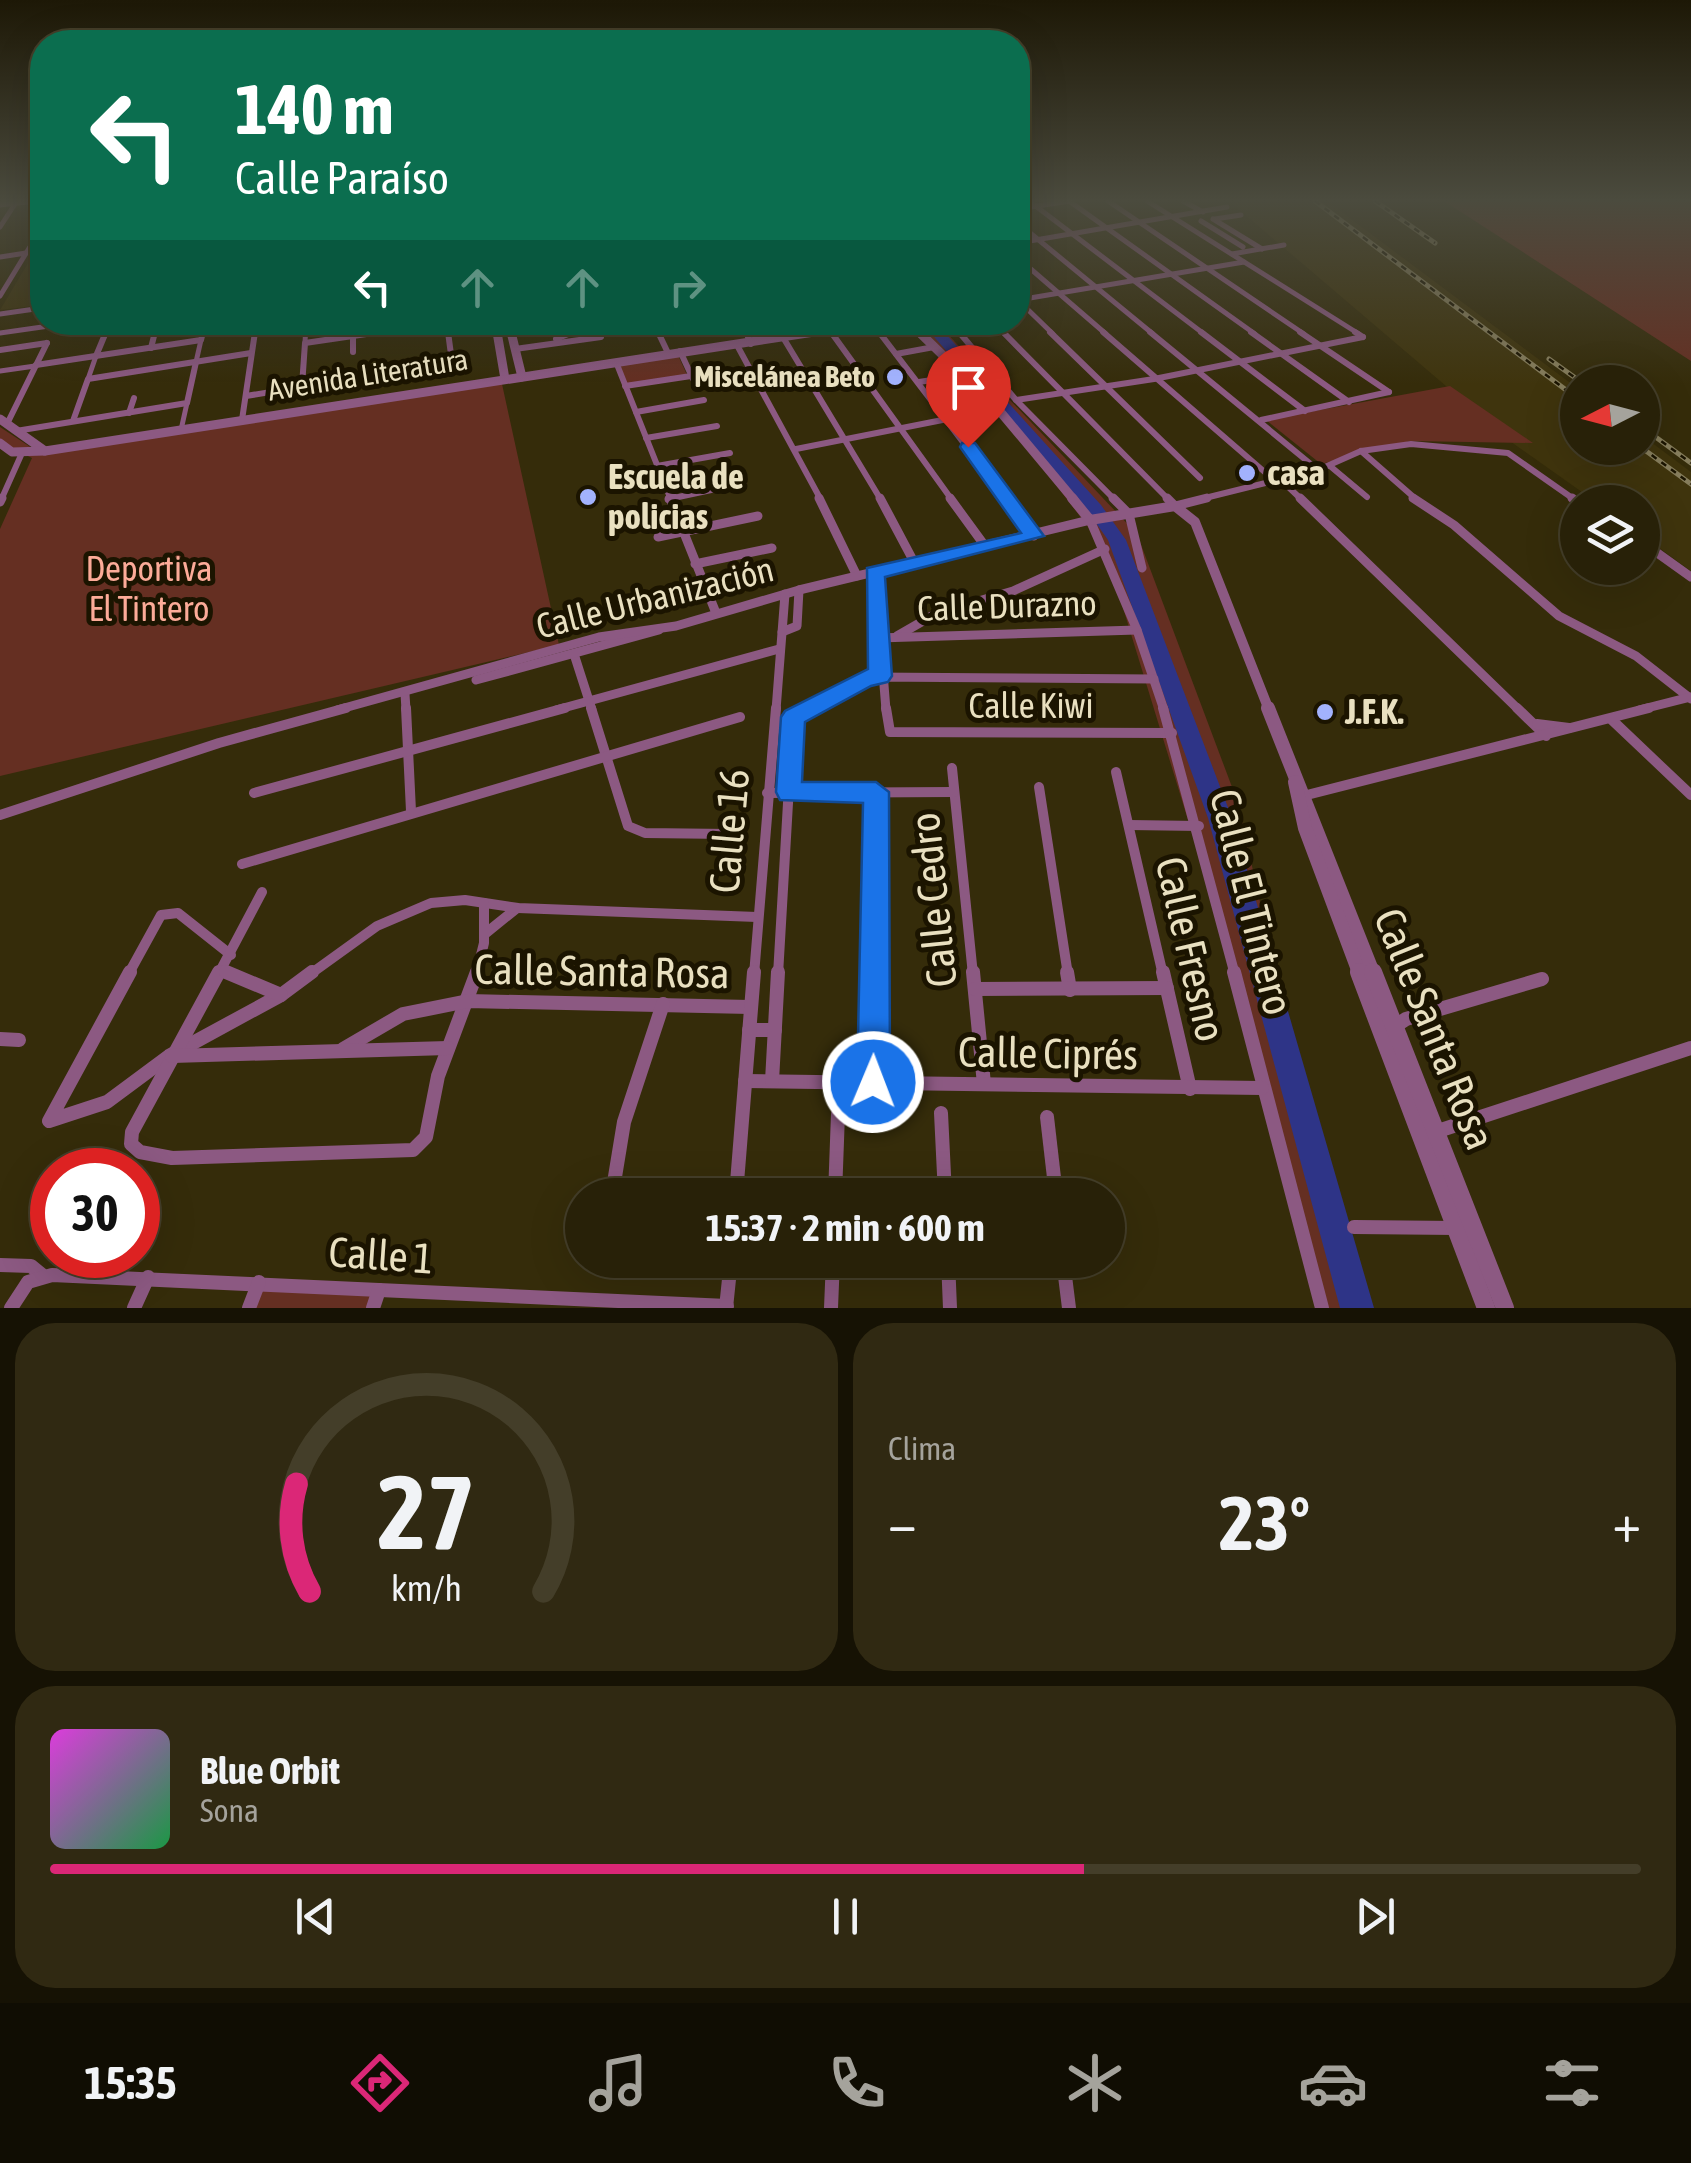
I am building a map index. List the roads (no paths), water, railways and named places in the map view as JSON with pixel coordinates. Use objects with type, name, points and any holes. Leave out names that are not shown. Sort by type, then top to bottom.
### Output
[{"type":"street","points":[[0,296],[21,262]]},
{"type":"street","points":[[1066,262],[1318,470]]},
{"type":"street","points":[[1110,262],[1305,410]]},
{"type":"street","points":[[1153,262],[1349,402]]},
{"type":"street","points":[[1197,262],[1389,392],[1260,420]]},
{"type":"street","points":[[1030,298],[1244,262]]},
{"type":"street","points":[[1016,400],[1111,386],[1362,337],[1244,262]]},
{"type":"street","points":[[1030,268],[1277,480],[1546,736]]},
{"type":"street","points":[[0,314],[30,310]]},
{"type":"street","points":[[1030,311],[1111,386],[1200,478]]},
{"type":"street","points":[[0,333],[30,328]]},
{"type":"street","points":[[8,425],[51,335]]},
{"type":"street","points":[[73,422],[105,335]]},
{"type":"street","points":[[151,348],[154,335]]},
{"type":"street","points":[[181,430],[203,335]]},
{"type":"street","points":[[242,420],[253,335]]},
{"type":"street","points":[[302,386],[305,335]]},
{"type":"street","points":[[305,343],[358,335]]},
{"type":"street","points":[[400,335],[401,344]]},
{"type":"street","points":[[246,396],[452,362],[448,335]]},
{"type":"street","points":[[497,335],[504,379]]},
{"type":"street","points":[[512,335],[522,377]]},
{"type":"street","points":[[547,344],[567,335]]},
{"type":"street","points":[[659,335],[668,354]]},
{"type":"street","points":[[747,335],[751,344]]},
{"type":"street","name":"Avenida Literatura","points":[[1,445],[22,453],[46,451],[680,351],[807,335]]},
{"type":"street","points":[[833,335],[985,546]]},
{"type":"street","points":[[883,335],[1034,536]]},
{"type":"street","points":[[922,335],[998,409],[1090,520]]},
{"type":"street","points":[[963,335],[1016,400],[1129,514],[1142,568]]},
{"type":"street","name":"Calle Santa Rosa","points":[[1006,335],[1195,522],[1431,1133],[1505,1308]]},
{"type":"street","points":[[353,336],[353,352]]},
{"type":"street","points":[[515,349],[601,337],[604,346]]},
{"type":"street","points":[[0,371],[202,340]]},
{"type":"street","points":[[784,340],[848,438],[914,562]]},
{"type":"street","points":[[0,350],[47,343]]},
{"type":"street","points":[[738,346],[796,449],[857,576]]},
{"type":"street","points":[[896,354],[934,347]]},
{"type":"street","points":[[625,386],[693,379],[680,351]]},
{"type":"street","points":[[88,379],[251,353]]},
{"type":"street","points":[[402,355],[404,370]]},
{"type":"street","points":[[616,362],[716,613]]},
{"type":"street","points":[[352,364],[354,378]]},
{"type":"street","points":[[137,385],[141,370]]},
{"type":"street","points":[[919,382],[964,375]]},
{"type":"street","points":[[130,412],[134,398]]},
{"type":"street","points":[[636,412],[703,399]]},
{"type":"street","points":[[8,425],[73,422],[187,403]]},
{"type":"street","points":[[796,449],[998,409]]},
{"type":"street","points":[[8,425],[46,451]]},
{"type":"street","points":[[646,438],[717,426]]},
{"type":"street","name":"Calle Urbanización","points":[[0,815],[219,743],[601,642],[676,626],[800,590],[1318,470],[1361,451],[1410,444],[1508,454],[1533,466],[1560,488]]},
{"type":"street","points":[[657,466],[729,451]]},
{"type":"street","points":[[1361,451],[1398,488],[1454,526],[1559,616],[1636,656],[1690,698]]},
{"type":"street","points":[[0,502],[5,481],[22,453]]},
{"type":"street","points":[[1330,466],[1367,497]]},
{"type":"street","points":[[668,499],[744,483]]},
{"type":"street","points":[[658,537],[758,516]]},
{"type":"street","name":"Calle El Tintero","points":[[1090,520],[1138,630],[1172,733],[1322,1308]]},
{"type":"street","points":[[1082,558],[1098,534]]},
{"type":"street","points":[[695,564],[772,548]]},
{"type":"street","points":[[895,637],[937,613],[1013,592],[1105,549]]},
{"type":"street","points":[[1660,555],[1691,577]]},
{"type":"street","points":[[875,573],[880,676]]},
{"type":"street","points":[[786,631],[797,626],[800,590]]},
{"type":"street","name":"Calle 16","points":[[737,1178],[767,793],[780,649],[786,631],[785,594]]},
{"type":"street","name":"Calle Durazno","points":[[878,638],[1138,630]]},
{"type":"street","points":[[435,686],[463,683],[574,654],[601,642]]},
{"type":"street","points":[[254,793],[780,649]]},
{"type":"street","points":[[574,654],[586,703],[628,826],[645,833],[729,834]]},
{"type":"street","points":[[774,724],[866,678],[880,676],[1154,679]]},
{"type":"street","name":"Calle Kiwi","points":[[880,676],[890,732],[1172,733]]},
{"type":"street","points":[[405,694],[412,811]]},
{"type":"street","points":[[1301,797],[1690,698]]},
{"type":"street","points":[[772,1081],[793,717]]},
{"type":"street","points":[[242,864],[412,811],[740,718]]},
{"type":"street","points":[[1612,720],[1691,796]]},
{"type":"street","points":[[1537,724],[1576,729]]},
{"type":"street","name":"Calle Cedro","points":[[952,768],[984,1084]]},
{"type":"street","points":[[1116,772],[1129,824],[1199,826]]},
{"type":"street","points":[[1039,787],[1070,990]]},
{"type":"street","points":[[873,1082],[876,792]]},
{"type":"street","points":[[767,793],[954,792]]},
{"type":"street","name":"Calle Fresno","points":[[1129,824],[1190,1088]]},
{"type":"street","points":[[262,892],[223,971],[170,1056],[132,1132],[131,1144],[155,1157],[413,1150],[427,1136],[436,1081],[468,1001],[484,935],[484,903]]},
{"type":"street","points":[[230,955],[178,913],[161,915],[49,1121],[107,1102],[170,1056],[280,995],[392,918],[448,900],[756,924],[781,932]]},
{"type":"street","points":[[484,935],[518,908]]},
{"type":"street","points":[[223,971],[280,995]]},
{"type":"street","points":[[1390,1029],[1542,979]]},
{"type":"street","points":[[975,989],[1167,988]]},
{"type":"street","name":"Calle Santa Rosa","points":[[343,1049],[404,1014],[468,1001],[750,1007]]},
{"type":"street","points":[[613,1178],[615,1150],[650,1054],[663,1004]]},
{"type":"street","points":[[748,1030],[775,1030]]},
{"type":"street","points":[[0,1039],[19,1040]]},
{"type":"street","points":[[170,1056],[448,1048]]},
{"type":"street","points":[[1431,1133],[1691,1048]]},
{"type":"street","name":"Calle Ciprés","points":[[746,1081],[1262,1088]]},
{"type":"street","points":[[836,1178],[838,1114]]},
{"type":"street","points":[[941,1114],[944,1178]]},
{"type":"street","points":[[1047,1117],[1054,1178]]},
{"type":"street","name":"Calle Santa Rosa","points":[[1431,1133],[1456,1228],[1486,1308]]},
{"type":"street","points":[[1354,1227],[1456,1228]]},
{"type":"street","points":[[1470,1264],[1489,1264]]},
{"type":"street","name":"Calle 1","points":[[0,1266],[30,1266]]},
{"type":"street","points":[[11,1308],[36,1278]]},
{"type":"street","points":[[134,1308],[148,1278]]},
{"type":"street","name":"Calle 1","points":[[160,1278],[379,1290],[493,1303],[727,1307]]},
{"type":"street","points":[[727,1307],[729,1278]]},
{"type":"street","points":[[831,1308],[832,1278]]},
{"type":"street","points":[[949,1278],[950,1308]]},
{"type":"street","points":[[1065,1278],[1069,1308]]},
{"type":"street","points":[[248,1308],[259,1282]]},
{"type":"street","points":[[373,1308],[379,1290]]},
{"type":"waterway","points":[[939,335],[1095,509],[1117,540],[1220,818],[1357,1308]]},
{"type":"railway","points":[[1396,262],[1560,385]]},
{"type":"railway","points":[[1549,359],[1560,367]]},
{"type":"railway","points":[[1660,440],[1691,463]]},
{"type":"railway","points":[[1660,461],[1691,484]]},
{"type":"place","name":"Miscelánea Beto","points":[[895,377]]},
{"type":"place","name":"casa","points":[[1247,473]]},
{"type":"place","name":"Escuela de policias","points":[[588,497]]},
{"type":"place","name":"J.F.K.","points":[[1325,712]]},
{"type":"park label","name":"Deportiva El Tintero","points":[[149,589]]}]
